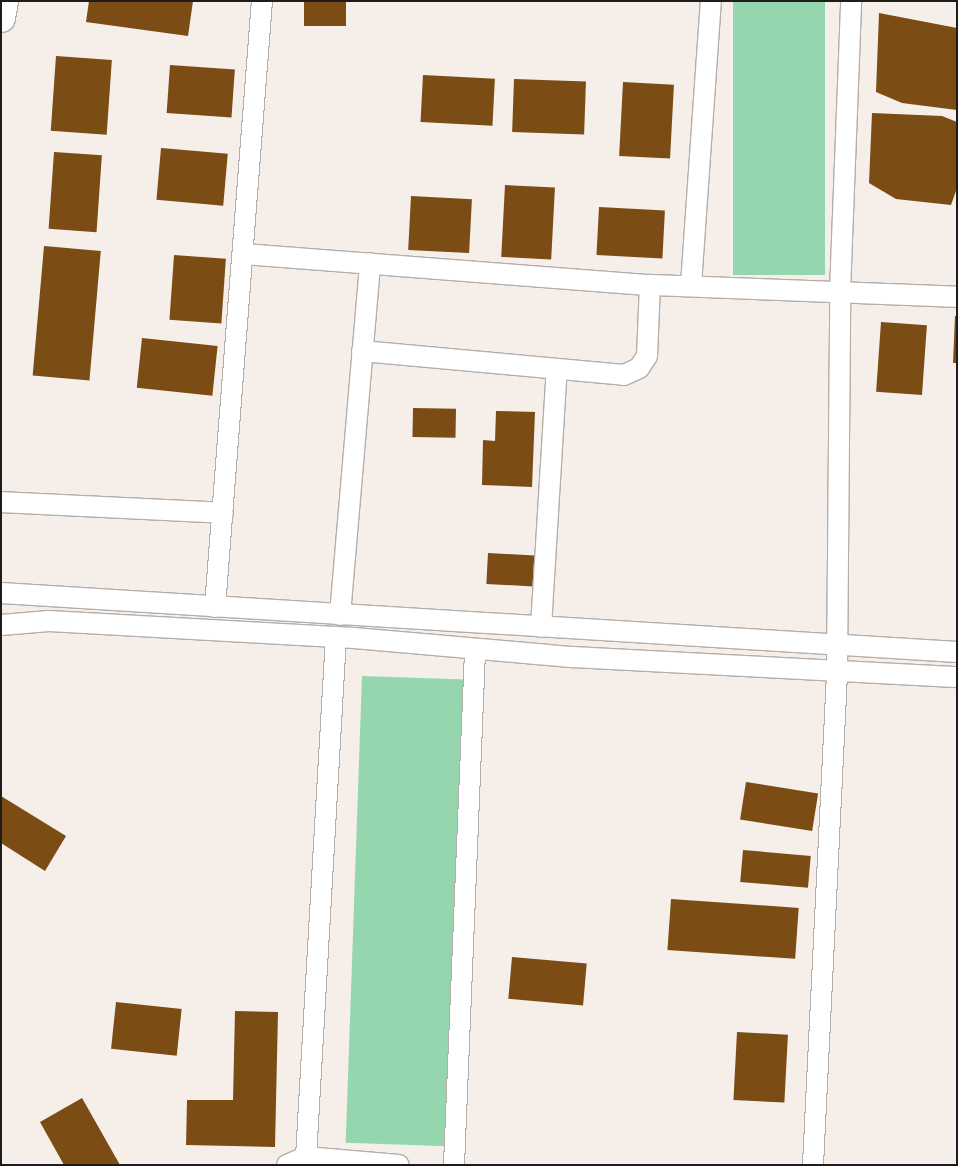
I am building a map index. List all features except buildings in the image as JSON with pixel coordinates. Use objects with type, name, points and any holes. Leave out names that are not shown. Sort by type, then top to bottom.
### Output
[{"type":"street","points":[[1,18],[4,1]]},
{"type":"street","points":[[214,607],[244,254],[262,1]]},
{"type":"street","points":[[691,285],[711,1]]},
{"type":"street","points":[[814,1165],[837,670],[840,292],[851,1]]},
{"type":"street","points":[[244,254],[650,285],[691,285],[957,297]]},
{"type":"street","points":[[340,615],[370,264]]},
{"type":"street","points":[[362,351],[624,375],[639,368],[647,356],[650,285]]},
{"type":"street","points":[[541,627],[558,368]]},
{"type":"street","points":[[1,502],[223,513]]},
{"type":"street","points":[[1,593],[957,652]]},
{"type":"street","points":[[1,625],[49,621],[336,637],[475,651],[957,677]]},
{"type":"street","points":[[306,1157],[336,637]]},
{"type":"street","points":[[454,1165],[475,651]]},
{"type":"street","points":[[287,1165],[306,1157],[399,1165]]},
{"type":"green space","points":[[733,1],[825,1],[825,275],[733,275]]},
{"type":"green space","points":[[362,676],[465,680],[449,1146],[346,1143]]}]
